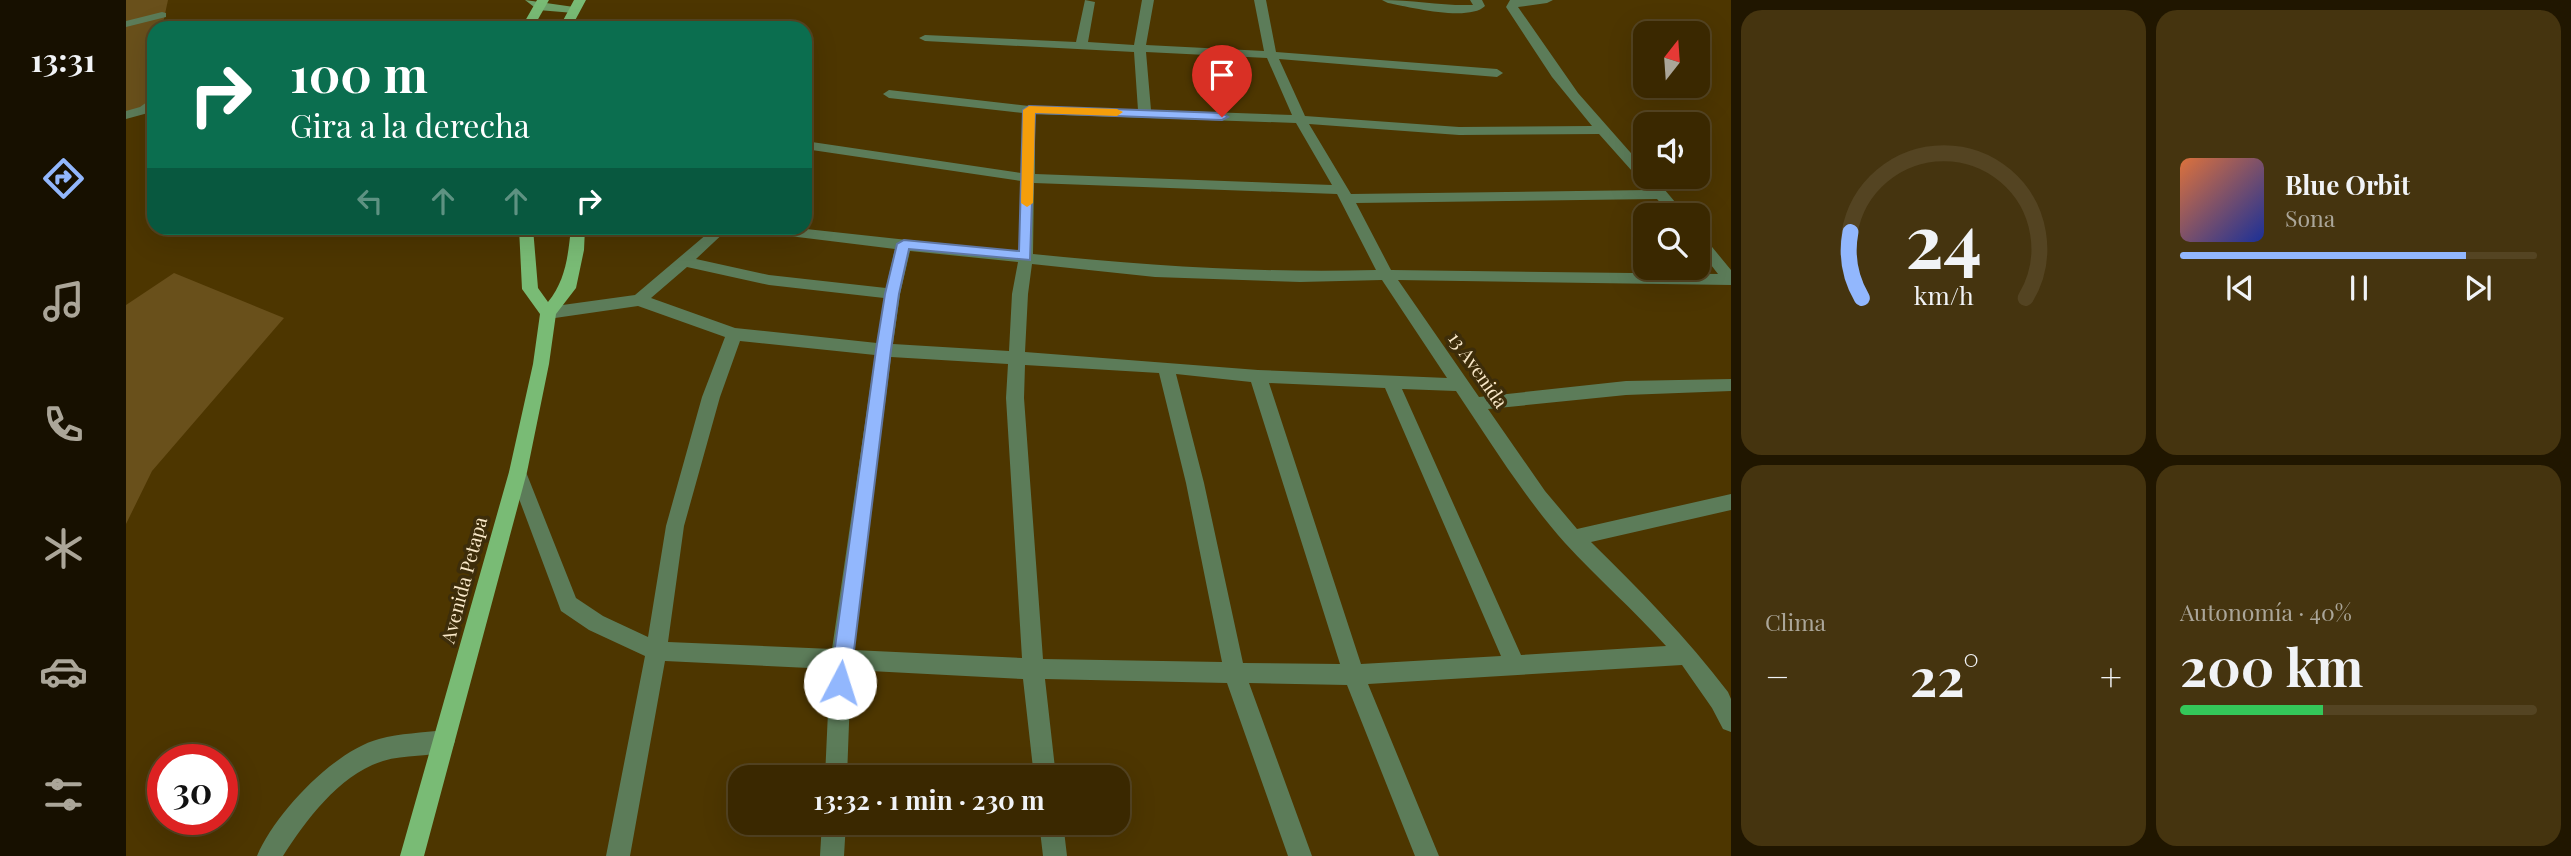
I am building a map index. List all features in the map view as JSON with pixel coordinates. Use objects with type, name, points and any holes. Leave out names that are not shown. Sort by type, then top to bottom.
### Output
[{"type":"main road","points":[[530,21],[537,2]]},
{"type":"main road","points":[[569,21],[577,5]]},
{"type":"main road","points":[[526,235],[530,289],[548,313]]},
{"type":"main road","name":"Avenida Petapa","points":[[412,856],[517,472],[541,364],[548,313],[568,288],[578,235]]},
{"type":"street","points":[[162,21],[168,0]]},
{"type":"street","points":[[1144,114],[1139,71],[1140,31],[1148,0]]},
{"type":"street","name":"13 Avenida","points":[[1259,0],[1271,55],[1300,120],[1386,275],[1538,497],[1573,538],[1641,604],[1726,699],[1731,721]]},
{"type":"street","points":[[1388,0],[1443,9],[1474,4]]},
{"type":"street","points":[[1547,0],[1514,2],[1512,7],[1534,45],[1601,130],[1633,164]]},
{"type":"street","points":[[537,2],[577,5]]},
{"type":"street","points":[[1081,46],[1089,2]]},
{"type":"street","points":[[126,24],[147,23]]},
{"type":"street","points":[[925,38],[1335,58],[1497,73]]},
{"type":"street","points":[[889,94],[1029,110],[1300,120],[1459,131],[1601,130]]},
{"type":"street","points":[[127,119],[147,107]]},
{"type":"street","points":[[1029,110],[1026,257],[1020,294],[1015,397],[1033,669],[1044,765]]},
{"type":"street","points":[[812,146],[1026,178],[1344,195],[1661,194]]},
{"type":"street","points":[[1656,189],[1669,203]]},
{"type":"street","points":[[812,233],[1155,272],[1300,277],[1386,275],[1730,279]]},
{"type":"street","points":[[639,300],[714,235]]},
{"type":"street","points":[[837,765],[841,659],[892,294],[904,244]]},
{"type":"street","points":[[1710,254],[1730,279]]},
{"type":"street","points":[[684,261],[769,279],[892,294]]},
{"type":"street","points":[[548,313],[639,300],[734,334],[884,350],[1166,367],[1258,376],[1462,385]]},
{"type":"street","points":[[618,856],[656,651],[675,526],[711,397],[734,334]]},
{"type":"street","points":[[1166,367],[1195,483],[1235,674],[1300,856]]},
{"type":"street","points":[[1258,376],[1354,675],[1427,856]]},
{"type":"street","points":[[1391,382],[1515,665]]},
{"type":"street","points":[[1476,404],[1626,388],[1731,385]]},
{"type":"street","points":[[517,472],[568,604],[596,623],[656,651],[1033,669],[1354,675],[1687,655]]},
{"type":"street","points":[[1573,538],[1731,502]]},
{"type":"street","points":[[269,856],[296,815],[332,776],[379,750],[444,741]]},
{"type":"street","points":[[832,856],[833,835]]},
{"type":"street","points":[[1053,835],[1055,856]]},
{"type":"shaded area","points":[[126,0],[168,0],[164,21],[147,21],[147,104],[126,115]]},
{"type":"shaded area","points":[[174,273],[284,318],[152,471],[126,524],[126,305]]},
{"type":"slow traffic","points":[[1027,203],[1029,110],[1117,112]]},
{"type":"route","points":[[840,683],[841,659],[892,294],[904,244],[1026,257],[1029,110],[1222,117]]}]
